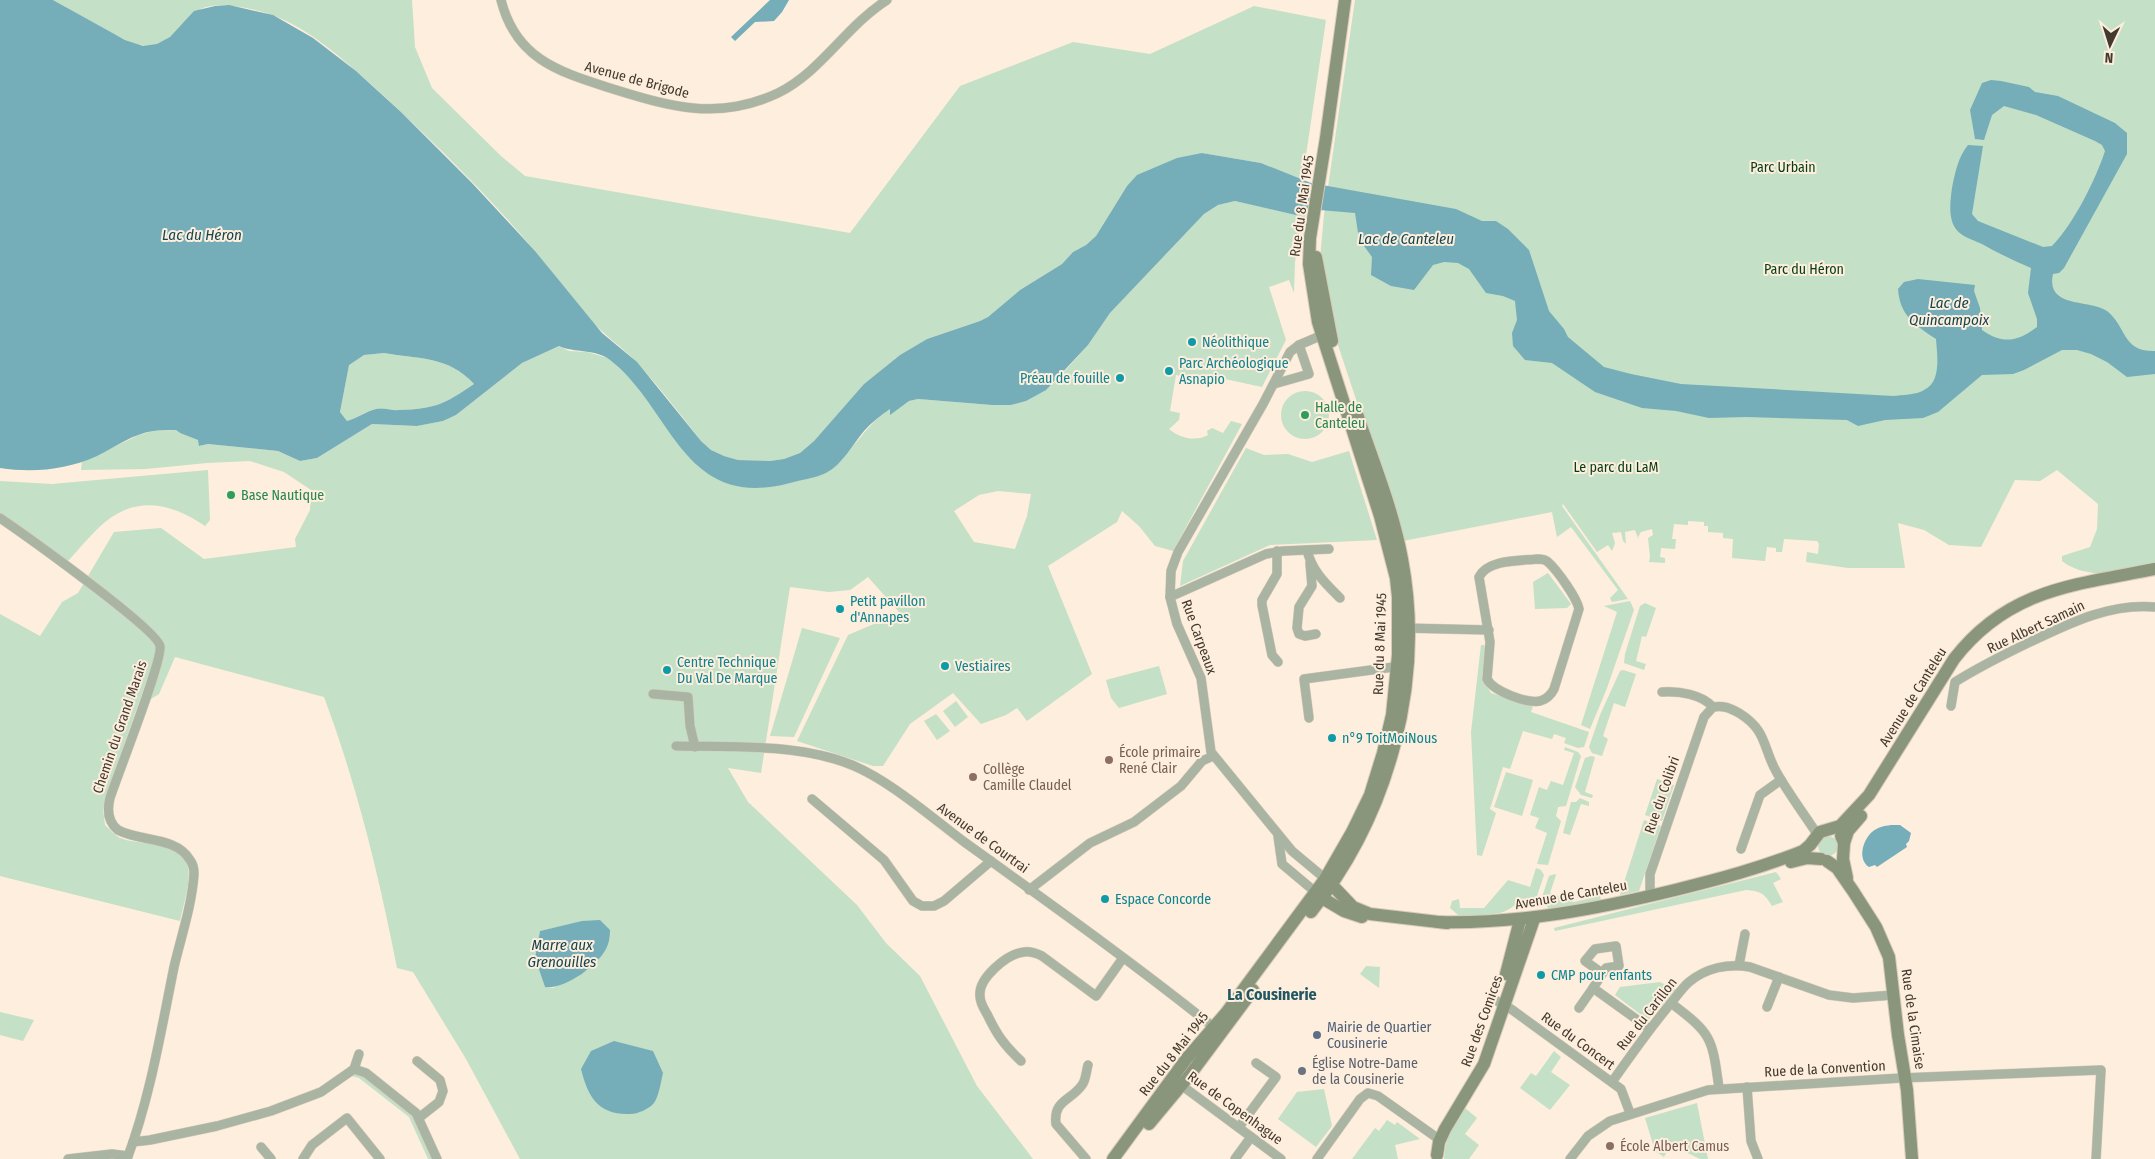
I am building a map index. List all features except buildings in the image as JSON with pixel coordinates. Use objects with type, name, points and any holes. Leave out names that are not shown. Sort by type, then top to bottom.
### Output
[{"type":"street","name":"Avenue de Brigode","points":[[501,0],[508,22],[520,42],[534,55],[551,66],[574,77],[667,105],[701,110],[731,108],[747,104],[778,93],[795,84],[814,68],[858,22],[886,0]]},
{"type":"street","name":"Rue du 8 Mai 1945","points":[[1323,177],[1345,0]]},
{"type":"street","name":"Rue du 8 Mai 1945","points":[[1114,1159],[1218,1031],[1360,838],[1381,788],[1396,739],[1403,628],[1397,587],[1385,531],[1326,334],[1314,304],[1309,269],[1309,246],[1317,218],[1350,0]]},
{"type":"street","points":[[1274,384],[1309,374],[1299,344],[1326,334]]},
{"type":"street","name":"Rue Carpeaux","points":[[1214,756],[1210,749],[1201,678],[1177,624],[1170,597],[1171,571],[1178,552],[1274,384],[1290,352],[1299,344]]},
{"type":"street","name":"Chemin du Grand Marais","points":[[0,518],[125,612],[156,639],[160,646],[159,655],[110,798],[108,811],[112,825],[118,830],[170,844],[183,851],[192,863],[194,875],[190,901],[159,1037],[133,1142]]},
{"type":"street","points":[[1307,550],[1312,588],[1299,607],[1297,628],[1301,635],[1316,634]]},
{"type":"street","points":[[1170,597],[1266,554],[1277,551],[1328,550]]},
{"type":"street","points":[[1277,551],[1277,574],[1262,600],[1262,605],[1272,655],[1278,662]]},
{"type":"street","points":[[1537,559],[1545,560],[1552,566],[1578,604],[1579,613],[1554,689],[1549,696],[1540,701],[1530,701],[1501,692],[1489,684],[1486,675],[1490,647],[1489,630],[1479,577],[1483,570],[1492,565],[1537,559]]},
{"type":"street","points":[[1310,563],[1322,581],[1340,598]]},
{"type":"street","name":"Avenue de Canteleu","points":[[1735,875],[1803,850],[1820,835],[1840,826],[1869,795],[1954,658],[1992,620],[2024,600],[2049,590],[2155,569]]},
{"type":"street","name":"Avenue de Canteleu","points":[[1843,847],[1849,829],[1884,789],[1953,674],[1982,640],[2017,614],[2048,599],[2155,577]]},
{"type":"street","name":"Rue Albert Samain","points":[[1951,706],[1955,682],[2019,647],[2075,621],[2103,612],[2131,606],[2155,607]]},
{"type":"street","points":[[1403,628],[1489,630]]},
{"type":"street","points":[[1309,718],[1304,679],[1402,667]]},
{"type":"street","points":[[1662,692],[1676,691],[1707,701],[1713,707],[1730,709],[1752,722],[1761,734],[1781,780],[1820,835]]},
{"type":"street","points":[[653,694],[688,697],[690,726],[695,747]]},
{"type":"street","name":"Rue du Colibri","points":[[1650,896],[1650,874],[1704,717],[1713,707]]},
{"type":"street","name":"Avenue de Courtrai","points":[[676,746],[804,752],[846,762],[881,781],[1123,958],[1218,1031]]},
{"type":"street","points":[[1030,890],[1090,843],[1134,822],[1181,786],[1198,765],[1214,756],[1292,851],[1329,882]]},
{"type":"street","points":[[1741,849],[1760,796],[1781,780]]},
{"type":"street","points":[[812,799],[884,860],[913,901],[922,906],[934,906],[944,901],[991,861]]},
{"type":"street","points":[[1276,831],[1280,846],[1279,858],[1282,864],[1319,895]]},
{"type":"street","points":[[1838,833],[1843,847],[1837,858],[1824,860],[1814,851],[1820,835],[1838,833]]},
{"type":"street","name":"Rue de la Cimaise","points":[[1843,847],[1844,867],[1854,891]]},
{"type":"street","name":"Avenue de Canteleu","points":[[1319,895],[1350,914],[1369,918],[1438,922],[1490,928],[1526,924],[1735,875],[1760,871],[1804,859],[1824,860]]},
{"type":"street","name":"Rue de la Cimaise","points":[[1824,860],[1837,868],[1854,891],[1887,949],[1892,969],[1898,1035],[1906,1078],[1912,1159]]},
{"type":"street","name":"Avenue de Canteleu","points":[[1329,882],[1356,909],[1386,918]]},
{"type":"street","name":"Rue des Comices","points":[[1437,1157],[1439,1139],[1480,1074],[1500,1003],[1526,924]]},
{"type":"street","points":[[1739,965],[1745,934]]},
{"type":"street","points":[[1021,1061],[1000,1040],[980,1001],[982,984],[990,973],[1021,952],[1032,952],[1042,956],[1096,996],[1123,958]]},
{"type":"street","name":"Rue du Carillon","points":[[1612,1082],[1650,1029],[1689,983],[1719,967],[1739,965],[1761,970],[1814,992],[1840,997],[1894,995]]},
{"type":"street","points":[[1579,1008],[1602,973]]},
{"type":"street","points":[[1767,1007],[1779,977]]},
{"type":"street","points":[[1593,988],[1650,1029]]},
{"type":"street","name":"Rue du Concert","points":[[1500,1003],[1621,1089],[1630,1114]]},
{"type":"street","points":[[1671,1003],[1700,1025],[1710,1039],[1719,1088]]},
{"type":"street","points":[[68,1159],[112,1154],[128,1158],[133,1142],[217,1126],[271,1111],[321,1092],[354,1069],[359,1054]]},
{"type":"street","points":[[417,1061],[440,1080],[443,1090],[439,1102],[420,1117]]},
{"type":"street","points":[[1239,1127],[1276,1077],[1256,1063]]},
{"type":"street","points":[[1086,1159],[1056,1124],[1055,1117],[1060,1105],[1081,1086],[1088,1065]]},
{"type":"street","points":[[354,1069],[366,1073],[413,1109],[420,1117],[437,1159]]},
{"type":"street","name":"Rue de la Convention","points":[[1570,1159],[1592,1133],[1610,1121],[1719,1088],[2101,1070],[2096,1159]]},
{"type":"street","name":"Rue du 8 Mai 1945","points":[[1124,1159],[1177,1082]]},
{"type":"street","name":"Rue de Copenhague","points":[[1177,1082],[1281,1159]]},
{"type":"street","points":[[1746,1087],[1751,1141],[1758,1159]]},
{"type":"street","points":[[1317,1159],[1360,1099],[1368,1094],[1378,1096],[1439,1139]]},
{"type":"street","points":[[303,1159],[312,1145],[347,1118],[380,1159]]},
{"type":"street","points":[[1235,1159],[1251,1137]]},
{"type":"street","points":[[261,1148],[271,1159]]},
{"type":"green space","points":[[53,0],[412,0],[415,47],[432,88],[501,156],[525,176],[850,233],[960,86],[1073,42],[1150,54],[1254,6],[1326,20],[1306,155],[1305,181],[1261,163],[1202,153],[1127,186],[1096,236],[1086,245],[1073,252],[1062,264],[1020,290],[988,317],[927,339],[900,355],[864,384],[814,441],[800,453],[784,459],[770,461],[738,460],[724,456],[711,450],[701,441],[671,402],[633,358],[592,322],[535,251],[477,187],[373,86],[313,36],[272,15],[236,6],[216,5],[201,9],[169,38],[154,45],[145,46],[113,34]]},
{"type":"green space","name":"Parc du Héron","points":[[1355,0],[2155,0],[2155,566],[2131,571],[2095,573],[2072,567],[2062,561],[2062,556],[2090,547],[2097,529],[2098,504],[2057,470],[2040,481],[2015,480],[1981,547],[1949,545],[1924,530],[1898,523],[1905,568],[1848,568],[1806,562],[1807,552],[1818,554],[1819,544],[1817,541],[1784,539],[1782,552],[1776,552],[1776,548],[1767,547],[1765,561],[1732,558],[1733,539],[1723,538],[1723,533],[1708,532],[1708,526],[1704,526],[1704,522],[1688,521],[1688,525],[1674,524],[1672,539],[1676,539],[1675,549],[1661,548],[1660,557],[1665,558],[1665,563],[1649,562],[1648,538],[1653,535],[1652,529],[1641,532],[1638,537],[1639,541],[1635,530],[1625,532],[1626,544],[1623,541],[1621,532],[1612,533],[1615,543],[1612,551],[1608,545],[1597,552],[1563,504],[1562,506],[1628,599],[1612,602],[1610,598],[1618,590],[1571,527],[1557,537],[1552,512],[1403,541],[1334,333],[1320,259],[1324,215]]},
{"type":"green space","points":[[1235,201],[1296,214],[1308,209],[1300,229],[1295,262],[1294,293],[1289,280],[1269,287],[1286,340],[1262,387],[1211,376],[1210,381],[1176,375],[1170,411],[1180,413],[1179,420],[1169,429],[1173,432],[1193,439],[1208,435],[1207,431],[1212,428],[1223,433],[1231,421],[1242,424],[1173,551],[1155,546],[1139,526],[1122,511],[1117,522],[1048,566],[1092,674],[1027,721],[1017,708],[1006,715],[981,724],[953,693],[910,724],[883,766],[873,766],[797,741],[848,635],[900,613],[868,577],[850,590],[829,592],[790,587],[761,773],[728,768],[748,802],[857,905],[886,943],[920,976],[977,1086],[1033,1159],[520,1159],[466,1059],[413,972],[397,968],[383,899],[357,797],[324,697],[175,657],[159,694],[151,699],[147,680],[106,796],[103,810],[105,825],[120,838],[169,848],[178,852],[184,858],[189,874],[180,921],[0,876],[0,614],[40,636],[62,602],[78,593],[114,532],[161,528],[204,559],[296,547],[295,539],[310,510],[311,490],[284,472],[250,461],[146,469],[81,470],[82,462],[139,435],[152,431],[176,430],[199,440],[200,446],[208,444],[278,451],[300,461],[317,458],[372,424],[417,426],[443,421],[456,415],[522,363],[559,346],[569,351],[587,352],[608,358],[631,379],[704,471],[728,483],[752,487],[778,485],[829,471],[840,462],[882,414],[891,408],[890,414],[909,401],[918,399],[1011,405],[1026,401],[1055,382],[1088,345],[1110,313],[1204,214],[1218,205]],"holes":[[[998,491],[1031,494],[1027,516],[1015,549],[974,542],[954,511],[979,495]],[[572,924],[588,970],[553,988],[545,987],[535,958],[540,931]]]},
{"type":"green space","points":[[384,353],[444,363],[464,375],[474,384],[447,401],[431,407],[396,410],[378,409],[347,421],[340,412],[349,364],[364,355]]},
{"type":"green space","name":"Halle de Canteleu","points":[[1305,391],[1314,393],[1322,398],[1327,406],[1329,415],[1327,424],[1322,432],[1314,437],[1305,439],[1296,437],[1288,432],[1283,424],[1281,415],[1283,406],[1288,398],[1296,393]]},
{"type":"green space","points":[[1246,448],[1264,455],[1288,454],[1312,462],[1349,451],[1377,540],[1270,545],[1180,586],[1183,561]]},
{"type":"green space","points":[[208,470],[210,520],[205,526],[181,512],[168,508],[143,506],[130,508],[105,522],[68,561],[0,514],[0,481],[52,484]]},
{"type":"green space","points":[[1548,573],[1571,604],[1567,608],[1535,609],[1533,582]]},
{"type":"green space","points":[[1630,601],[1634,610],[1607,688],[1590,729],[1581,725],[1617,612],[1604,606]]},
{"type":"green space","points":[[1645,603],[1656,608],[1646,637],[1642,636],[1636,661],[1646,664],[1644,670],[1624,663],[1640,606]]},
{"type":"green space","points":[[802,628],[840,638],[794,737],[770,736]]},
{"type":"green space","points":[[1481,645],[1484,645],[1485,648],[1482,679],[1491,693],[1533,707],[1531,712],[1589,732],[1584,747],[1578,748],[1564,743],[1566,738],[1554,734],[1552,739],[1523,731],[1510,769],[1503,767],[1490,809],[1496,813],[1482,856],[1477,855],[1471,732]]},
{"type":"green space","points":[[1159,666],[1167,694],[1119,708],[1111,698],[1106,680]]},
{"type":"green space","points":[[1623,670],[1636,674],[1625,707],[1614,703],[1603,736],[1608,739],[1602,756],[1592,753],[1589,747],[1600,715],[1620,671]]},
{"type":"green space","points":[[956,701],[968,717],[955,727],[943,711]]},
{"type":"green space","points":[[936,714],[950,731],[937,740],[924,721]]},
{"type":"green space","points":[[1565,747],[1578,752],[1581,756],[1566,806],[1558,807],[1556,816],[1561,821],[1548,865],[1537,864],[1547,833],[1535,828],[1539,818],[1530,815],[1539,787],[1547,790],[1551,781],[1563,785],[1574,753],[1564,750]]},
{"type":"green space","points":[[1595,757],[1585,792],[1593,795],[1592,798],[1581,795],[1575,787],[1585,758]]},
{"type":"green space","points":[[1506,772],[1533,780],[1522,816],[1494,807]]},
{"type":"green space","points":[[1657,779],[1674,785],[1662,821],[1645,815]]},
{"type":"green space","points":[[1580,798],[1589,802],[1589,806],[1581,804],[1570,835],[1563,833],[1571,802],[1576,802]]},
{"type":"green space","points":[[1644,820],[1661,826],[1639,891],[1620,895]]},
{"type":"green space","points":[[1828,836],[1835,839],[1838,846],[1835,853],[1828,856],[1821,853],[1818,846],[1821,839]]},
{"type":"green space","points":[[1536,868],[1541,870],[1544,875],[1536,899],[1524,900],[1509,909],[1489,915],[1458,915],[1450,908],[1452,901],[1459,899],[1460,908],[1484,908],[1508,880],[1530,887]]},
{"type":"green space","points":[[1776,872],[1781,879],[1773,883],[1783,902],[1772,906],[1762,894],[1746,890],[1555,931],[1554,928]]},
{"type":"green space","points":[[1555,874],[1550,893],[1574,902],[1600,896],[1601,900],[1551,911],[1541,900],[1549,876]]},
{"type":"green space","points":[[1366,966],[1380,967],[1379,988],[1360,974]]},
{"type":"green space","points":[[1660,982],[1676,990],[1648,1020],[1615,995],[1620,987]]},
{"type":"green space","points":[[0,1012],[34,1020],[23,1041],[0,1035]]},
{"type":"green space","points":[[1554,1051],[1561,1057],[1551,1072],[1570,1085],[1550,1110],[1520,1088],[1531,1073],[1536,1076]]},
{"type":"green space","points":[[361,1074],[414,1116],[433,1159],[428,1159],[409,1117],[359,1078],[351,1076]]},
{"type":"green space","points":[[1324,1089],[1332,1126],[1316,1147],[1278,1119],[1297,1092]]},
{"type":"green space","points":[[1697,1103],[1708,1159],[1700,1159],[1673,1146],[1669,1147],[1664,1157],[1655,1151],[1645,1118]]},
{"type":"green space","points":[[1465,1108],[1477,1118],[1465,1134],[1479,1145],[1469,1159],[1444,1159],[1450,1132]]},
{"type":"green space","points":[[1387,1120],[1395,1125],[1397,1122],[1420,1139],[1395,1145],[1398,1159],[1352,1159],[1375,1128],[1379,1131]]},
{"type":"water","name":"Lac du Héron","points":[[0,0],[53,0],[125,40],[143,46],[157,44],[170,37],[194,11],[229,5],[273,15],[313,38],[356,71],[401,112],[472,183],[535,251],[602,333],[637,362],[701,441],[711,450],[738,460],[770,461],[784,459],[800,453],[814,441],[864,384],[900,355],[927,339],[988,317],[1020,290],[1062,264],[1073,252],[1086,245],[1096,236],[1127,186],[1137,175],[1177,158],[1202,153],[1261,163],[1311,183],[1456,209],[1482,221],[1496,221],[1508,229],[1529,250],[1549,311],[1568,337],[1604,367],[1681,384],[1893,396],[1917,393],[1930,386],[1934,381],[1937,367],[1936,339],[1915,324],[1905,313],[1899,298],[1898,289],[1904,282],[1918,279],[1975,285],[1974,291],[1980,308],[1982,330],[1997,338],[2017,338],[2037,327],[2037,319],[2028,293],[2031,268],[1964,236],[1953,225],[1950,213],[1952,188],[1959,160],[1968,145],[1983,146],[1972,214],[1978,221],[2043,247],[2052,246],[2076,214],[2096,175],[2105,151],[2102,145],[2095,141],[2036,115],[2004,106],[1992,115],[1984,140],[1975,139],[1970,110],[1982,83],[1991,80],[2029,87],[2035,92],[2058,96],[2115,123],[2127,133],[2127,154],[2064,268],[2059,273],[2053,274],[2052,285],[2056,293],[2062,298],[2100,307],[2107,311],[2131,343],[2144,350],[2155,351],[2155,374],[2127,377],[2107,362],[2091,354],[2077,350],[2062,350],[2013,374],[1982,375],[1938,412],[1923,418],[1885,420],[1858,426],[1847,420],[1746,417],[1709,418],[1676,411],[1642,408],[1595,392],[1552,363],[1525,360],[1513,346],[1512,333],[1517,320],[1515,301],[1503,296],[1486,293],[1469,269],[1458,263],[1444,262],[1433,265],[1414,290],[1391,286],[1371,275],[1372,257],[1359,239],[1355,213],[1308,209],[1296,215],[1235,201],[1218,205],[1204,214],[1110,313],[1088,345],[1046,390],[1026,401],[1011,405],[918,399],[909,401],[890,415],[890,409],[873,422],[842,460],[832,469],[816,477],[786,484],[751,488],[723,482],[701,468],[682,449],[631,380],[610,360],[599,354],[571,350],[559,346],[522,363],[456,415],[443,421],[417,426],[372,424],[317,458],[300,461],[278,451],[208,444],[199,446],[198,440],[176,430],[164,430],[138,435],[85,461],[61,467],[37,470],[0,468]],"holes":[[[384,353],[444,363],[454,368],[474,384],[447,401],[431,407],[396,410],[379,409],[369,411],[347,421],[340,412],[349,365],[364,355]]]},
{"type":"water","points":[[770,0],[789,0],[774,21],[755,22],[735,41],[731,37]]},
{"type":"water","points":[[1891,825],[1900,825],[1911,833],[1906,844],[1907,847],[1877,867],[1875,865],[1869,867],[1865,864],[1862,855],[1866,840],[1877,829]]},
{"type":"water","name":"Marre aux Grenouilles","points":[[600,920],[610,930],[610,938],[602,956],[588,969],[570,981],[553,987],[545,987],[535,958],[540,931],[582,921]]},
{"type":"water","points":[[614,1041],[653,1051],[663,1073],[656,1100],[640,1112],[619,1114],[602,1108],[591,1096],[587,1088],[581,1069],[591,1051]]},
{"type":"place","name":"Néolithique","points":[[1192,342]]},
{"type":"place","name":"Parc Archéologique Asnapio","points":[[1169,371]]},
{"type":"place","name":"Préau de fouille","points":[[1120,378]]},
{"type":"place","name":"Halle de Canteleu","points":[[1305,415]]},
{"type":"place","name":"Base Nautique","points":[[231,495]]},
{"type":"place","name":"Petit pavillon d'Annapes","points":[[840,609]]},
{"type":"place","name":"Vestiaires","points":[[945,666]]},
{"type":"place","name":"Centre Technique Du Val De Marque","points":[[667,670]]},
{"type":"place","name":"n°9 ToitMoiNous","points":[[1332,738]]},
{"type":"place","name":"École primaire René Clair","points":[[1109,760]]},
{"type":"place","name":"Collège Camille Claudel","points":[[973,777]]},
{"type":"place","name":"Espace Concorde","points":[[1105,899]]},
{"type":"place","name":"CMP pour enfants","points":[[1541,975]]},
{"type":"place","name":"Mairie de Quartier Cousinerie","points":[[1317,1035]]},
{"type":"place","name":"Église Notre-Dame de la Cousinerie","points":[[1302,1071]]},
{"type":"place","name":"École Albert Camus","points":[[1610,1146]]},
{"type":"district","name":"La Cousinerie","points":[[1272,994]]},
{"type":"park label","name":"Parc Urbain","points":[[1783,167]]},
{"type":"park label","name":"Le parc du LaM","points":[[1616,467]]},
{"type":"water label","name":"Lac de Canteleu","points":[[1406,239]]},
{"type":"water label","name":"Lac de Quincampoix","points":[[1949,312]]}]
